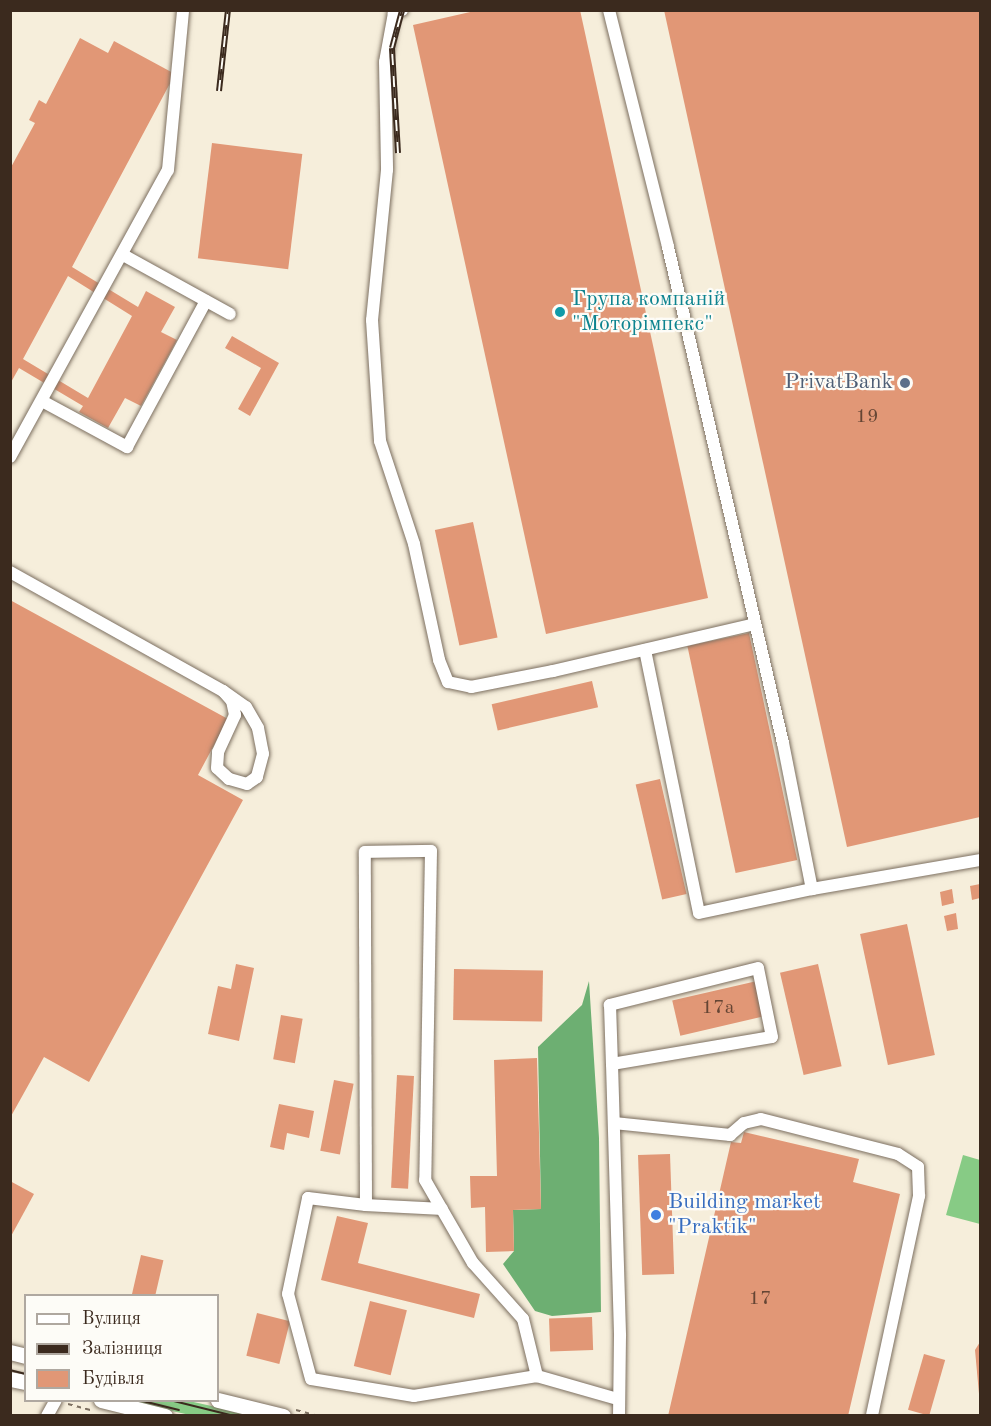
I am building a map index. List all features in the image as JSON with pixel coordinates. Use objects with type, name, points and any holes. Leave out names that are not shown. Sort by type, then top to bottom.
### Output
[{"type":"main road","points":[[219,1400],[283,1416]]},
{"type":"main road","points":[[102,1407],[165,1416]]},
{"type":"lane","points":[[10,457],[168,170],[183,10]]},
{"type":"lane","points":[[402,10],[394,13],[386,62],[387,170],[372,320],[380,441],[414,544],[439,660],[448,682],[471,687],[755,624]]},
{"type":"lane","points":[[609,10],[668,247],[783,743],[812,889]]},
{"type":"lane","points":[[123,255],[230,314]]},
{"type":"lane","points":[[42,401],[127,447],[206,301]]},
{"type":"lane","points":[[10,572],[223,691],[236,699],[254,716],[262,738],[261,768],[257,777],[247,784],[229,779],[217,768],[218,752],[235,715],[232,701],[223,691]]},
{"type":"lane","points":[[645,650],[699,913],[812,889],[981,860]]},
{"type":"lane","points":[[366,1205],[365,852],[431,851],[425,1180],[473,1263],[524,1319],[537,1376]]},
{"type":"lane","points":[[612,1064],[772,1037],[758,968],[610,1005],[620,1336],[619,1416]]},
{"type":"lane","points":[[614,1123],[730,1135],[744,1123],[761,1119],[898,1154],[918,1167],[920,1196],[872,1416]]},
{"type":"lane","points":[[442,1209],[366,1205],[308,1198],[288,1294],[311,1379],[414,1396],[537,1376],[618,1399]]},
{"type":"lane","points":[[47,1416],[55,1402]]},
{"type":"path","points":[[64,1402],[102,1407]]},
{"type":"green space","points":[[589,981],[599,1138],[601,1312],[552,1316],[535,1311],[503,1264],[514,1251],[513,1210],[541,1209],[538,1047],[582,1005]]},
{"type":"green space","points":[[963,1155],[980,1160],[980,1224],[946,1215]]},
{"type":"green space","points":[[132,1402],[194,1402],[252,1415],[190,1415]]},
{"type":"building","name":"Група компаній \"Моторімпекс\"","points":[[479,10],[580,10],[708,598],[546,634],[413,25]]},
{"type":"building","points":[[664,10],[979,10],[980,817],[847,847]]},
{"type":"building","points":[[80,38],[108,53],[114,41],[175,74],[72,267],[138,307],[146,291],[175,307],[161,332],[177,340],[141,406],[125,398],[108,428],[79,412],[83,406],[19,368],[10,384],[10,169],[35,123],[29,120],[39,100],[46,104]],"holes":[[[68,276],[132,316],[88,398],[23,359]]]},
{"type":"building","points":[[212,143],[302,154],[288,269],[198,258]]},
{"type":"building","points":[[232,336],[279,363],[250,416],[238,409],[261,368],[225,348]]},
{"type":"building","points":[[473,522],[498,637],[459,646],[435,530]]},
{"type":"building","points":[[10,600],[228,719],[198,775],[243,800],[89,1082],[44,1057],[10,1118]]},
{"type":"building","points":[[749,633],[797,860],[736,873],[687,646]]},
{"type":"building","points":[[592,681],[598,707],[498,730],[492,704]]},
{"type":"building","points":[[660,779],[687,894],[662,900],[636,785]]},
{"type":"building","points":[[980,884],[980,898],[972,900],[970,886]]},
{"type":"building","points":[[952,889],[954,903],[942,906],[940,892]]},
{"type":"building","points":[[956,913],[958,929],[947,931],[944,916]]},
{"type":"building","points":[[907,924],[935,1055],[888,1065],[860,934]]},
{"type":"building","points":[[236,964],[254,968],[239,1041],[208,1034],[218,986],[231,989]]},
{"type":"building","points":[[818,964],[842,1066],[804,1075],[780,973]]},
{"type":"building","points":[[454,969],[543,971],[542,1022],[453,1020]]},
{"type":"building","points":[[757,981],[765,1016],[680,1036],[672,1001]]},
{"type":"building","points":[[281,1015],[303,1019],[295,1063],[273,1059]]},
{"type":"building","points":[[537,1058],[541,1209],[513,1210],[514,1251],[486,1252],[485,1207],[471,1208],[470,1176],[497,1176],[494,1060]]},
{"type":"building","points":[[397,1075],[414,1076],[408,1189],[391,1188]]},
{"type":"building","points":[[334,1080],[354,1084],[340,1154],[320,1151]]},
{"type":"building","points":[[279,1104],[314,1111],[309,1138],[287,1133],[284,1150],[270,1147]]},
{"type":"building","points":[[744,1132],[859,1159],[853,1182],[900,1194],[848,1416],[668,1416],[731,1142],[741,1143]]},
{"type":"building","name":"Building market \"Praktik\"","points":[[670,1154],[674,1274],[642,1275],[638,1155]]},
{"type":"building","points":[[10,1181],[34,1194],[10,1238]]},
{"type":"building","points":[[337,1216],[368,1223],[358,1263],[480,1294],[474,1318],[321,1280]]},
{"type":"building","points":[[141,1255],[163,1260],[156,1294],[132,1294]]},
{"type":"building","points":[[370,1301],[407,1310],[391,1375],[354,1366]]},
{"type":"building","points":[[257,1313],[290,1321],[279,1364],[246,1356]]},
{"type":"building","points":[[592,1317],[593,1350],[550,1351],[549,1319]]},
{"type":"building","points":[[980,1342],[980,1394],[979,1394],[975,1350]]},
{"type":"building","points":[[924,1354],[945,1360],[929,1416],[908,1410]]},
{"type":"tram line","points":[[10,1370],[24,1374]]},
{"type":"tram line","points":[[147,1402],[179,1410]]},
{"type":"tram line","points":[[178,1402],[234,1416]]},
{"type":"railway","points":[[219,91],[228,10]]},
{"type":"railway","points":[[398,153],[392,48],[402,10]]},
{"type":"place","name":"Група компаній \"Моторімпекс\"","points":[[560,312]]},
{"type":"place","name":"PrivatBank","points":[[905,383]]},
{"type":"place","name":"Building market \"Praktik\"","points":[[656,1215]]}]
